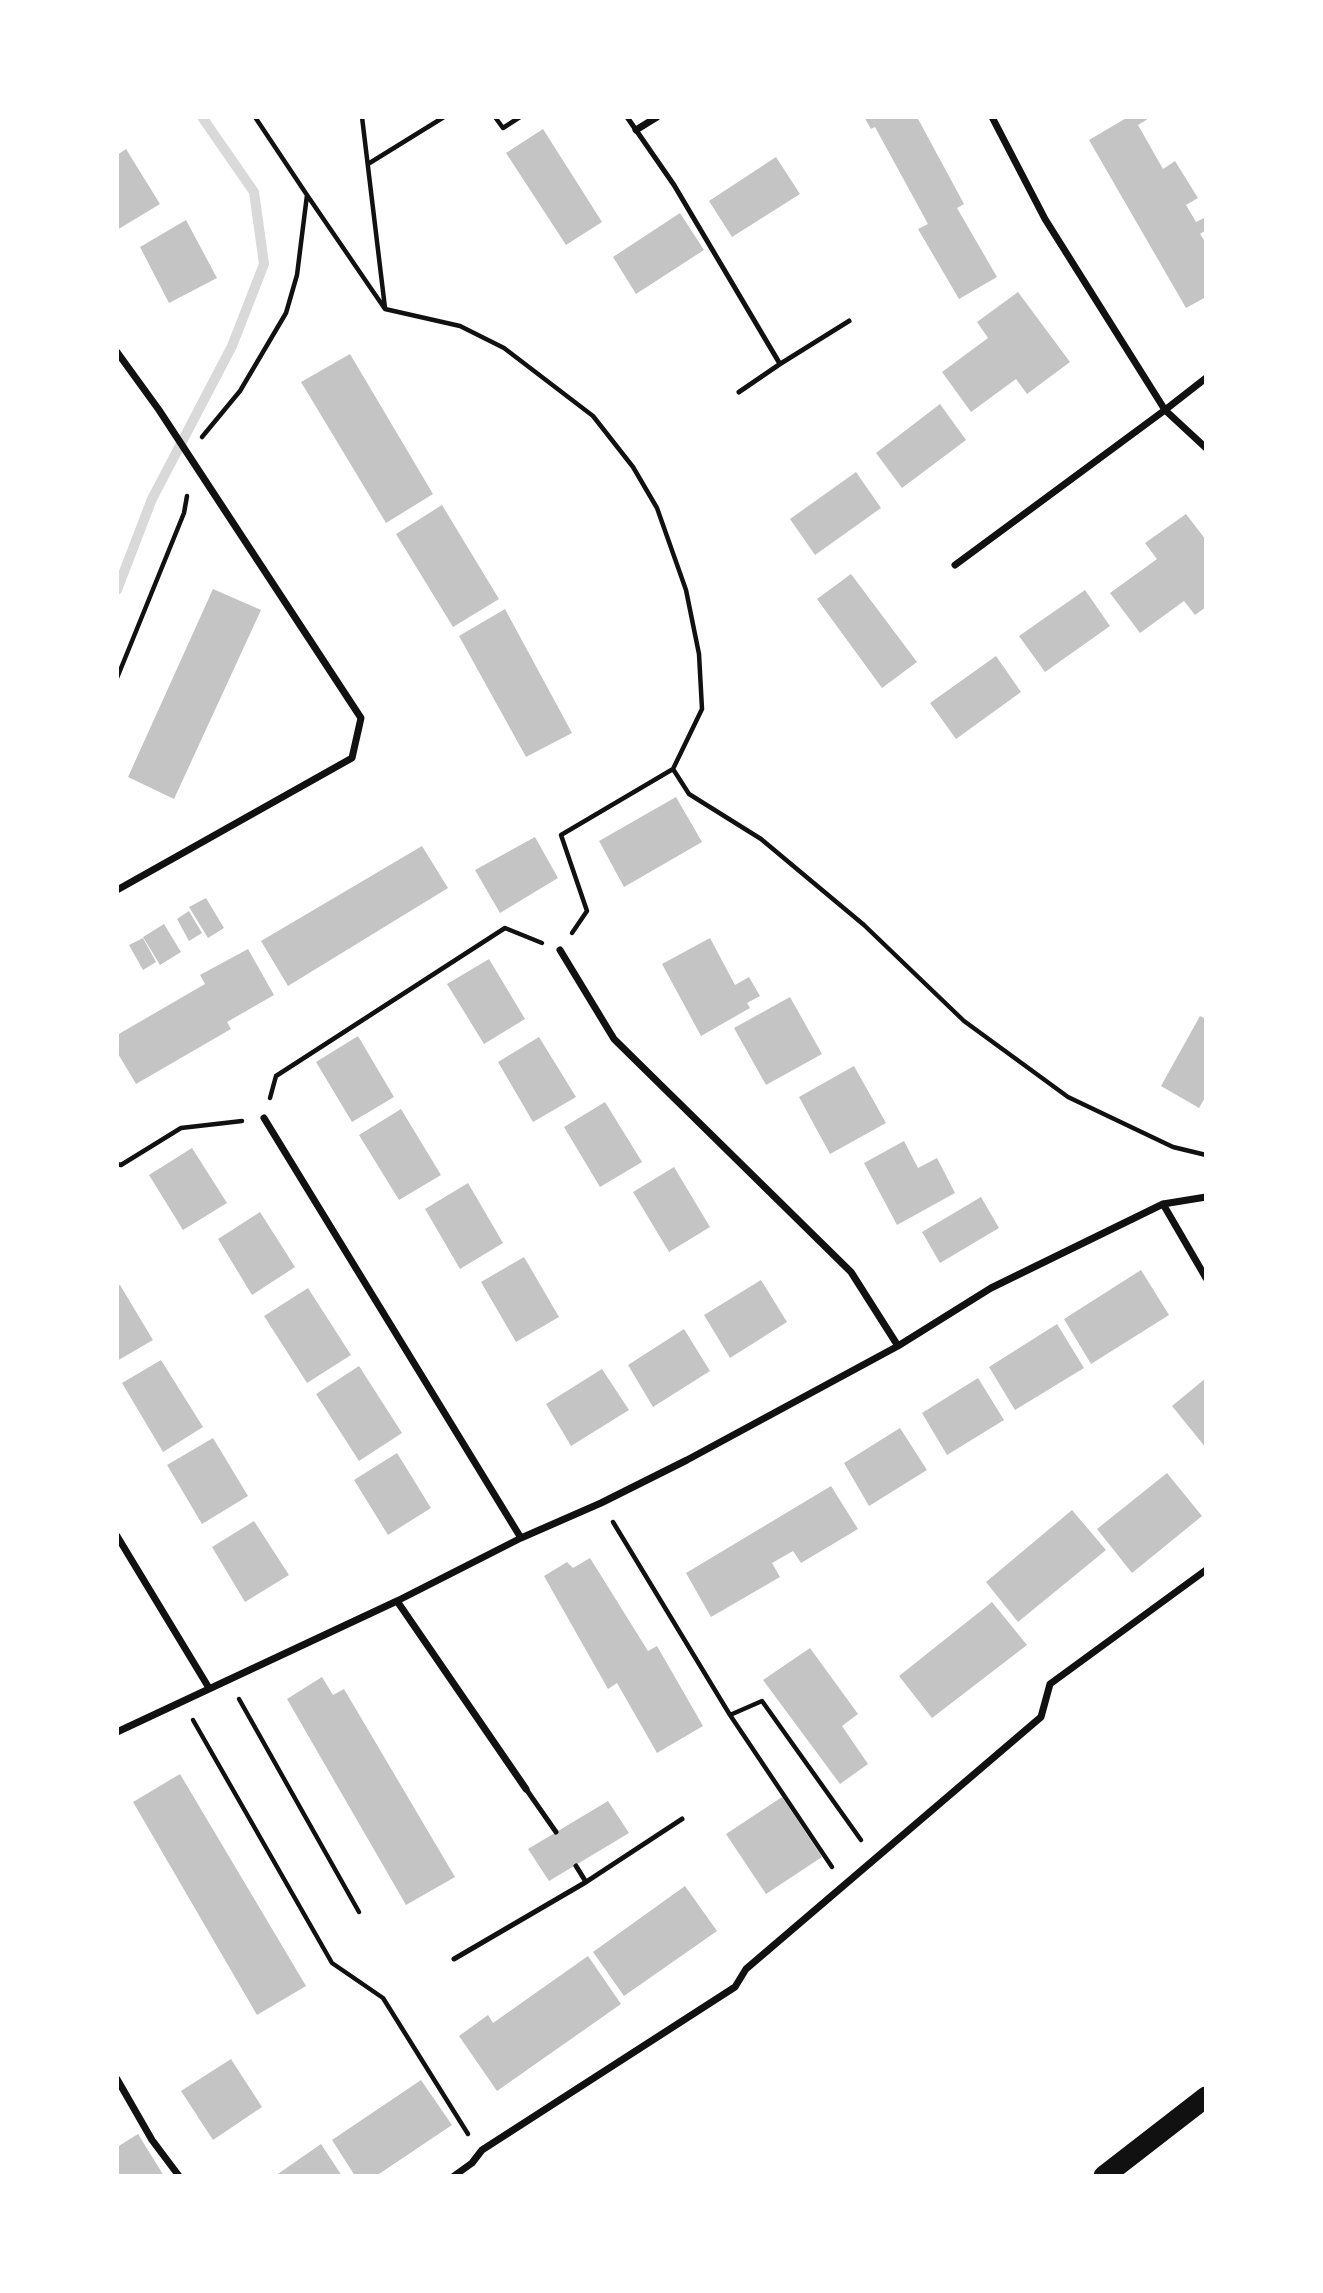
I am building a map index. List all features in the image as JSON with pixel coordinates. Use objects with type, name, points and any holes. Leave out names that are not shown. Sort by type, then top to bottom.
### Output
[{"type":"highway","points":[[1104,2176],[1206,2097]]},
{"type":"street","points":[[636,130],[657,117]]},
{"type":"street","points":[[992,117],[1045,219],[1165,410],[1206,448]]},
{"type":"street","points":[[117,352],[159,411],[361,718],[352,758],[117,890]]},
{"type":"street","points":[[955,565],[1206,377]]},
{"type":"street","points":[[559,950],[614,1039],[851,1272],[898,1346]]},
{"type":"street","points":[[264,1118],[521,1538]]},
{"type":"street","points":[[117,1732],[397,1601],[521,1538],[601,1503],[687,1460],[898,1346],[991,1288],[1163,1204],[1206,1198]]},
{"type":"street","points":[[1163,1204],[1206,1278]]},
{"type":"street","points":[[117,1536],[209,1689]]},
{"type":"street","points":[[454,2176],[472,2163],[480,2153],[735,1987],[746,1969],[1041,1717],[1050,1684],[1206,1570]]},
{"type":"street","points":[[397,1601],[526,1789]]},
{"type":"street","points":[[117,2079],[152,2140],[179,2176]]},
{"type":"lane","points":[[627,117],[674,186],[780,364]]},
{"type":"lane","points":[[739,392],[849,321]]},
{"type":"lane","points":[[526,1789],[556,1832]]},
{"type":"lane","points":[[454,1959],[586,1882],[682,1819]]},
{"type":"lane","points":[[576,1866],[586,1882]]},
{"type":"path","points":[[117,1164],[121,1165],[181,1128],[264,1118],[276,1076],[505,928],[559,950],[587,911],[561,835],[673,769],[702,709],[699,654],[682,578],[657,508],[633,467],[593,416],[504,348],[460,326],[385,309],[255,117]]},
{"type":"path","points":[[362,117],[385,309]]},
{"type":"path","points":[[368,164],[444,117]]},
{"type":"path","points":[[495,117],[503,128],[520,117]]},
{"type":"path","points":[[117,678],[184,513],[200,440],[240,391],[286,313],[297,275],[307,195]]},
{"type":"path","points":[[673,769],[689,794],[761,839],[864,925],[964,1021],[1047,1082],[1068,1097],[1173,1147],[1206,1155]]},
{"type":"path","points":[[601,1503],[730,1715],[844,1885]]},
{"type":"path","points":[[228,1680],[359,1912]]},
{"type":"path","points":[[182,1701],[332,1963],[383,1998],[480,2153]]},
{"type":"path","points":[[730,1715],[762,1701],[874,1859]]},
{"type":"building","points":[[864,117],[917,117],[964,204],[957,208],[997,277],[959,299],[918,229],[928,224],[875,127],[871,129]]},
{"type":"building","points":[[1128,117],[1151,117],[1138,125],[1163,169],[1175,161],[1198,198],[1186,205],[1196,222],[1206,217],[1206,230],[1200,234],[1206,243],[1206,297],[1186,308],[1089,140]]},
{"type":"building","points":[[543,129],[602,222],[566,245],[506,153]]},
{"type":"building","points":[[126,149],[160,204],[117,230],[117,155]]},
{"type":"building","points":[[776,157],[800,194],[732,237],[709,201]]},
{"type":"building","points":[[680,213],[704,250],[636,294],[613,257]]},
{"type":"building","points":[[186,220],[217,278],[169,303],[140,247]]},
{"type":"building","points":[[1018,292],[1070,362],[1027,394],[1016,379],[971,412],[942,372],[988,338],[977,322]]},
{"type":"building","points":[[350,354],[433,494],[386,523],[301,382]]},
{"type":"building","points":[[940,404],[966,440],[902,488],[876,453]]},
{"type":"building","points":[[856,472],[881,508],[815,555],[790,519]]},
{"type":"building","points":[[442,505],[499,599],[453,627],[396,534]]},
{"type":"building","points":[[1186,514],[1206,540],[1206,607],[1195,615],[1184,601],[1140,633],[1110,593],[1157,559],[1145,543]]},
{"type":"building","points":[[851,574],[917,662],[882,688],[817,599]]},
{"type":"building","points":[[213,589],[261,610],[174,799],[128,777]]},
{"type":"building","points":[[1085,590],[1110,626],[1045,672],[1019,636]]},
{"type":"building","points":[[505,609],[572,733],[526,757],[459,636]]},
{"type":"building","points":[[996,656],[1021,692],[956,739],[930,703]]},
{"type":"building","points":[[676,797],[702,842],[624,887],[599,841]]},
{"type":"building","points":[[535,837],[558,878],[500,913],[475,870]]},
{"type":"building","points":[[422,846],[448,888],[288,986],[261,941]]},
{"type":"building","points":[[206,898],[224,928],[208,938],[189,907]]},
{"type":"building","points":[[189,911],[202,933],[189,941],[177,919]]},
{"type":"building","points":[[164,924],[181,952],[160,965],[143,937]]},
{"type":"building","points":[[143,938],[156,962],[143,970],[129,945]]},
{"type":"building","points":[[710,938],[735,985],[749,977],[760,996],[747,1003],[750,1008],[701,1036],[662,964]]},
{"type":"building","points":[[248,949],[274,995],[227,1022],[231,1029],[136,1084],[117,1052],[117,1035],[205,984],[200,975]]},
{"type":"building","points":[[489,959],[525,1019],[484,1044],[447,984]]},
{"type":"building","points":[[790,997],[822,1054],[766,1085],[734,1028]]},
{"type":"building","points":[[1200,1016],[1206,1019],[1206,1096],[1199,1108],[1161,1086]]},
{"type":"building","points":[[358,1036],[394,1097],[352,1122],[316,1062]]},
{"type":"building","points":[[539,1037],[576,1097],[533,1122],[498,1062]]},
{"type":"building","points":[[854,1066],[886,1123],[830,1154],[799,1097]]},
{"type":"building","points":[[605,1102],[642,1162],[600,1187],[564,1127]]},
{"type":"building","points":[[401,1109],[441,1175],[399,1200],[359,1135]]},
{"type":"building","points":[[904,1141],[918,1168],[937,1158],[955,1193],[897,1225],[864,1163]]},
{"type":"building","points":[[192,1148],[227,1203],[183,1230],[149,1175]]},
{"type":"building","points":[[674,1167],[710,1227],[669,1252],[633,1192]]},
{"type":"building","points":[[468,1183],[503,1243],[460,1269],[425,1209]]},
{"type":"building","points":[[981,1197],[999,1228],[940,1263],[922,1232]]},
{"type":"building","points":[[260,1212],[295,1267],[252,1295],[218,1239]]},
{"type":"building","points":[[524,1257],[559,1317],[516,1342],[481,1282]]},
{"type":"building","points":[[1141,1270],[1169,1315],[1091,1364],[1064,1319]]},
{"type":"building","points":[[761,1280],[787,1322],[730,1358],[704,1315]]},
{"type":"building","points":[[120,1285],[153,1340],[117,1361],[117,1286]]},
{"type":"building","points":[[308,1288],[351,1355],[307,1383],[264,1316]]},
{"type":"building","points":[[1057,1324],[1084,1368],[1015,1410],[989,1367]]},
{"type":"building","points":[[684,1329],[710,1371],[653,1407],[628,1365]]},
{"type":"building","points":[[161,1360],[203,1427],[163,1452],[122,1383]]},
{"type":"building","points":[[359,1366],[402,1433],[359,1461],[316,1394]]},
{"type":"building","points":[[602,1369],[629,1410],[571,1446],[546,1404]]},
{"type":"building","points":[[978,1378],[1004,1420],[947,1455],[922,1413]]},
{"type":"building","points":[[1206,1378],[1206,1448],[1172,1406]]},
{"type":"building","points":[[900,1428],[927,1470],[869,1506],[844,1463]]},
{"type":"building","points":[[213,1438],[248,1496],[202,1524],[167,1465]]},
{"type":"building","points":[[397,1453],[431,1508],[388,1535],[354,1480]]},
{"type":"building","points":[[1167,1473],[1202,1516],[1132,1573],[1097,1529]]},
{"type":"building","points":[[831,1486],[858,1529],[801,1563],[793,1551],[772,1563],[780,1577],[711,1617],[686,1573]]},
{"type":"building","points":[[1072,1510],[1106,1550],[1018,1622],[986,1582]]},
{"type":"building","points":[[254,1521],[289,1575],[245,1602],[212,1547]]},
{"type":"building","points":[[590,1558],[648,1651],[657,1646],[703,1726],[657,1753],[617,1683],[608,1689],[544,1576],[567,1562],[573,1568]]},
{"type":"building","points":[[992,1602],[1027,1645],[932,1718],[899,1676]]},
{"type":"building","points":[[810,1648],[858,1714],[842,1726],[868,1764],[840,1784],[763,1680]]},
{"type":"building","points":[[322,1677],[333,1695],[344,1689],[455,1877],[406,1905],[287,1699]]},
{"type":"building","points":[[180,1774],[306,1986],[257,2015],[133,1802]]},
{"type":"building","points":[[782,1797],[822,1857],[766,1894],[726,1834]]},
{"type":"building","points":[[608,1801],[629,1833],[549,1881],[528,1849]]},
{"type":"building","points":[[685,1886],[717,1931],[624,1996],[593,1952]]},
{"type":"building","points":[[588,1956],[621,2004],[497,2091],[459,2036],[488,2015],[493,2023]]},
{"type":"building","points":[[231,2059],[262,2107],[213,2140],[181,2091]]},
{"type":"building","points":[[421,2080],[452,2125],[376,2176],[355,2176],[332,2140]]},
{"type":"building","points":[[138,2134],[164,2176],[117,2176],[117,2147]]},
{"type":"building","points":[[321,2144],[342,2176],[275,2176],[295,2162]]},
{"type":"waterway","points":[[117,590],[152,499],[232,346],[264,264],[254,192],[202,117]]}]
